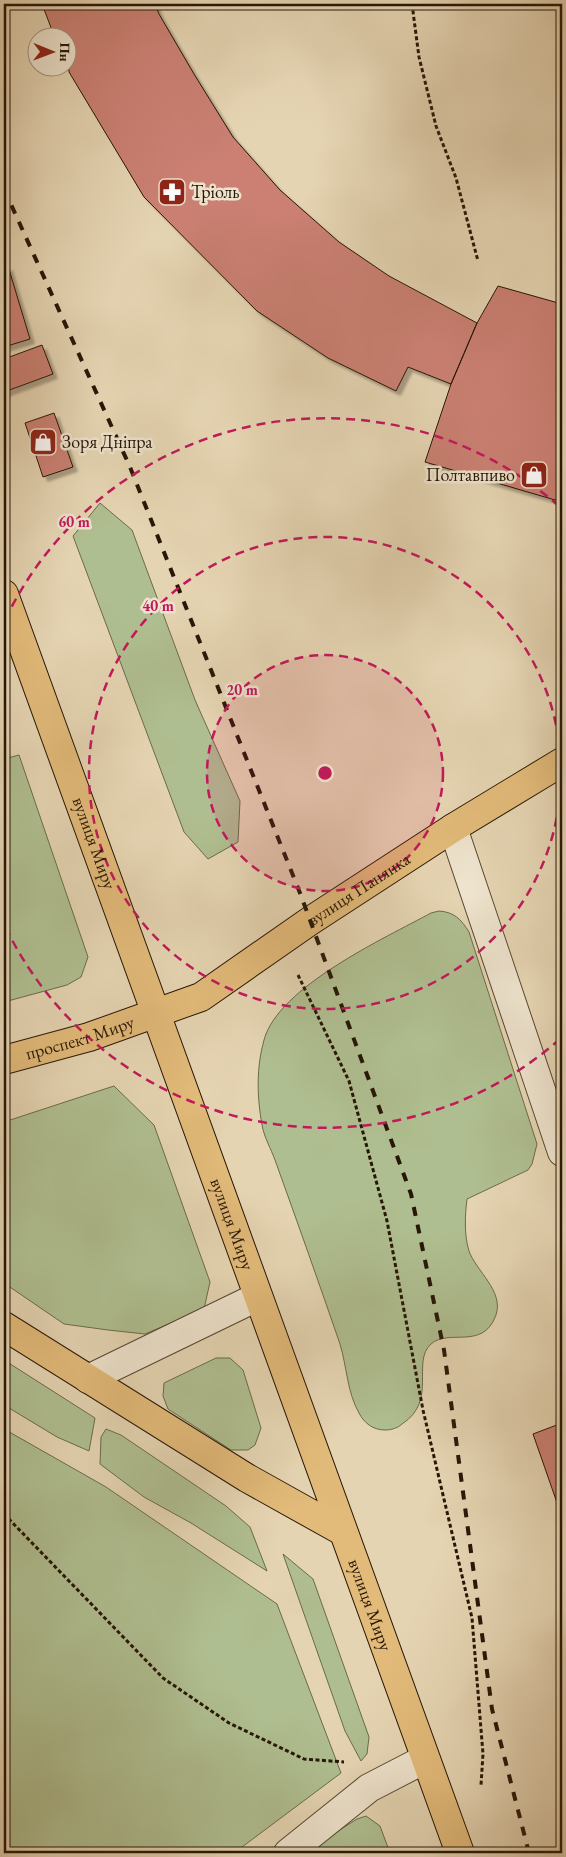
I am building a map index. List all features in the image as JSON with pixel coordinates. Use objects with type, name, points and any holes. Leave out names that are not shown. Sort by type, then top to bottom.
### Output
[{"type":"main road","name":"вулиця Миру","points":[[4,594],[257,1297],[460,1853]]},
{"type":"main road","name":"вулиця Панянка","points":[[155,1014],[201,997],[310,921],[453,828],[562,762]]},
{"type":"main road","name":"проспект Миру","points":[[4,1060],[89,1037],[155,1014]]},
{"type":"main road","points":[[4,1326],[247,1478],[342,1531]]},
{"type":"lane","points":[[453,828],[562,1152]]},
{"type":"lane","points":[[88,1379],[257,1297]]},
{"type":"lane","points":[[288,1853],[370,1788],[425,1759]]},
{"type":"path","points":[[412,4],[419,57],[436,126],[456,178],[478,261]]},
{"type":"path","points":[[298,975],[349,1081],[387,1221],[423,1410],[472,1618],[483,1754],[481,1785]]},
{"type":"path","points":[[4,1514],[163,1678],[229,1723],[304,1759],[354,1763]]},
{"type":"green space","points":[[100,503],[132,530],[195,700],[240,801],[238,842],[208,859],[184,832],[73,536]]},
{"type":"green space","points":[[19,755],[88,957],[81,977],[67,985],[4,1002],[4,759]]},
{"type":"green space","points":[[439,911],[457,917],[469,932],[537,1144],[532,1164],[528,1170],[467,1199],[465,1225],[469,1251],[472,1259],[493,1289],[496,1298],[496,1315],[490,1326],[474,1336],[447,1338],[431,1344],[425,1352],[422,1393],[413,1415],[396,1428],[381,1430],[366,1423],[355,1405],[340,1344],[264,1134],[258,1093],[261,1051],[273,1020],[290,1001],[311,983],[362,950],[431,913]]},
{"type":"green space","points":[[114,1086],[154,1125],[210,1282],[204,1309],[145,1334],[64,1324],[4,1283],[4,1122]]},
{"type":"green space","points":[[216,1358],[230,1358],[243,1370],[261,1428],[255,1445],[248,1450],[231,1450],[168,1409],[163,1396],[164,1383]]},
{"type":"green space","points":[[4,1360],[95,1418],[89,1451],[57,1437],[4,1405]]},
{"type":"green space","points":[[4,1429],[106,1487],[277,1604],[341,1773],[234,1853],[4,1853]]},
{"type":"green space","points":[[106,1429],[121,1435],[226,1506],[250,1527],[267,1571],[191,1523],[144,1497],[100,1464],[101,1437]]},
{"type":"green space","points":[[283,1554],[313,1579],[369,1737],[367,1754],[361,1761],[345,1731]]},
{"type":"green space","points":[[366,1816],[380,1826],[390,1853],[303,1853],[357,1819]]},
{"type":"building","points":[[42,4],[155,4],[194,74],[233,137],[280,190],[339,242],[389,276],[477,323],[451,384],[408,367],[396,391],[328,358],[257,311],[144,197],[73,78],[78,78],[78,28],[51,28]]},
{"type":"building","points":[[8,266],[30,339],[4,347],[4,268]]},
{"type":"building","points":[[498,286],[562,304],[562,502],[425,462],[451,384],[477,323]]},
{"type":"building","points":[[42,345],[53,374],[4,392],[4,359]]},
{"type":"building","points":[[54,413],[73,467],[43,477],[25,423]]},
{"type":"building","points":[[562,1411],[562,1423],[558,1412]]},
{"type":"building","points":[[562,1423],[562,1517],[533,1434]]},
{"type":"railway","points":[[4,189],[130,467],[300,893],[411,1194],[444,1350],[492,1709],[529,1853]]},
{"type":"place","name":"Тріоль","points":[[172,192]]},
{"type":"place","name":"Зоря Дніпра","points":[[43,442]]},
{"type":"place","name":"Полтавпиво","points":[[534,475]]}]
